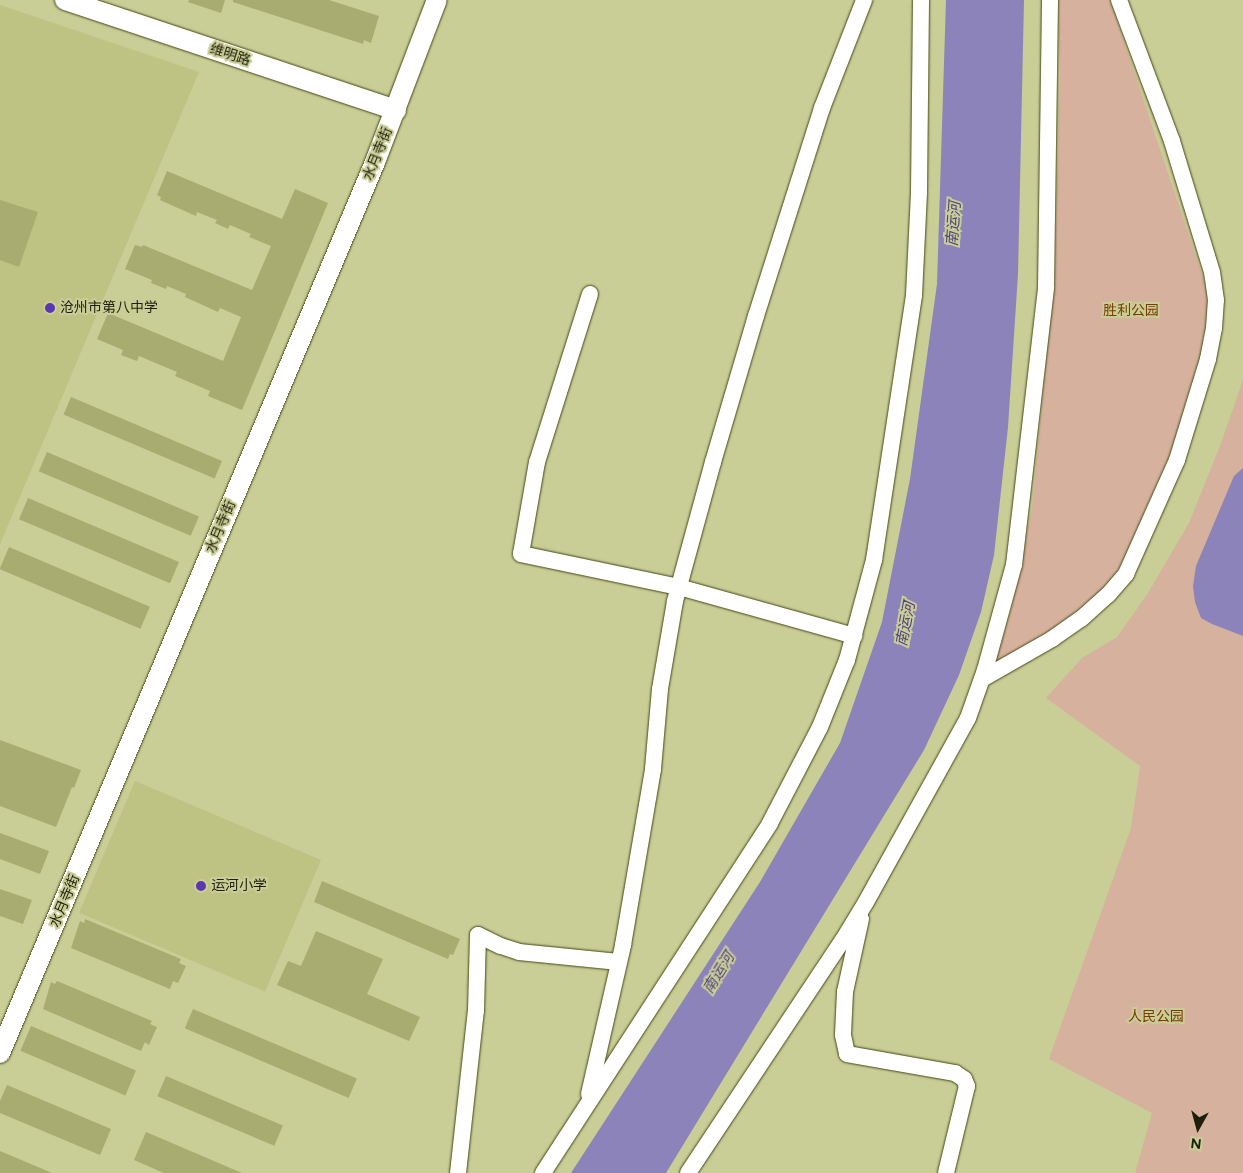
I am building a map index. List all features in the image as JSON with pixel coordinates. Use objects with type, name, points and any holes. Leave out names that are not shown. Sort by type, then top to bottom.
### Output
[{"type":"street","name":"维明路","points":[[65,0],[396,110]]},
{"type":"street","name":"水月寺街","points":[[0,1053],[396,110],[437,0]]},
{"type":"street","points":[[586,1106],[619,962],[653,769],[660,689],[679,587],[756,316],[822,108],[864,0]]},
{"type":"street","points":[[543,1173],[770,823],[820,727],[854,636],[874,560],[914,295],[919,192],[921,0]]},
{"type":"street","points":[[688,1173],[843,940],[866,902],[968,718],[982,679],[1014,565],[1046,288],[1050,0]]},
{"type":"street","points":[[982,679],[1052,639],[1082,619],[1108,595],[1126,574],[1177,460],[1208,360],[1214,328],[1216,300],[1212,272],[1172,140],[1119,0]]},
{"type":"street","points":[[590,294],[537,462],[521,554],[679,587],[854,636]]},
{"type":"street","points":[[866,902],[845,992],[844,1046],[847,1054],[955,1073],[964,1079],[967,1086],[946,1173]]},
{"type":"street","points":[[458,1173],[476,1011],[478,935],[501,946],[520,952],[619,962]]},
{"type":"shaded area","name":"沧州市第八中学","points":[[0,5],[199,72],[0,544]]},
{"type":"shaded area","name":"运河小学","points":[[135,781],[321,860],[265,992],[79,913]]},
{"type":"green space","name":"胜利公园","points":[[1058,0],[1110,0],[1206,286],[1210,314],[1187,412],[1143,524],[1116,573],[1095,598],[1058,627],[1000,661],[997,658],[1011,610],[1032,508],[1055,265],[1060,74]]},
{"type":"green space","name":"人民公园","points":[[1243,380],[1243,1173],[1135,1173],[1152,1113],[1049,1059],[1131,828],[1140,766],[1046,698],[1082,658],[1117,637],[1148,593],[1189,523],[1220,446]]},
{"type":"water","name":"南运河","points":[[946,0],[1024,0],[1018,274],[1008,427],[994,555],[981,612],[959,675],[924,750],[666,1173],[571,1173],[760,882],[840,743],[882,622],[910,479],[937,284]]},
{"type":"water","points":[[1243,468],[1243,636],[1201,618],[1195,602],[1193,586],[1196,566],[1234,476]]},
{"type":"building","points":[[189,0],[225,0],[221,13],[188,2]]},
{"type":"building","points":[[233,0],[329,0],[379,16],[371,43],[364,40],[363,44],[233,2]]},
{"type":"building","points":[[167,171],[282,219],[295,189],[328,203],[242,410],[208,396],[210,391],[175,376],[177,372],[139,356],[137,361],[121,355],[123,350],[97,339],[108,313],[223,361],[241,317],[220,308],[218,312],[185,297],[186,294],[167,286],[166,289],[151,283],[152,280],[125,269],[135,245],[142,247],[143,245],[252,290],[271,246],[249,237],[251,234],[230,225],[228,229],[215,223],[217,220],[197,212],[196,216],[160,200],[161,197],[157,195]]},
{"type":"building","points":[[0,200],[38,212],[19,267],[0,260]]},
{"type":"building","points":[[71,397],[222,461],[215,479],[64,414]]},
{"type":"building","points":[[47,452],[199,516],[191,536],[39,471]]},
{"type":"building","points":[[28,498],[179,562],[170,583],[19,519]]},
{"type":"building","points":[[9,547],[150,607],[140,629],[0,569]]},
{"type":"building","points":[[0,740],[81,770],[56,827],[0,806]]},
{"type":"building","points":[[0,833],[49,851],[40,874],[0,859]]},
{"type":"building","points":[[322,881],[460,939],[453,955],[450,954],[448,959],[314,902]]},
{"type":"building","points":[[0,889],[32,900],[23,924],[0,916]]},
{"type":"building","points":[[85,919],[181,959],[179,963],[186,966],[178,983],[173,981],[170,989],[71,948],[80,921],[84,923]]},
{"type":"building","points":[[316,931],[383,959],[367,994],[420,1017],[409,1041],[277,985],[288,961],[301,966]]},
{"type":"building","points":[[57,981],[152,1021],[150,1024],[157,1027],[149,1045],[145,1042],[141,1051],[43,1009],[51,982],[55,984]]},
{"type":"building","points":[[193,1009],[357,1079],[349,1098],[185,1028]]},
{"type":"building","points":[[31,1026],[136,1071],[125,1095],[20,1051]]},
{"type":"building","points":[[166,1076],[283,1126],[274,1146],[157,1096]]},
{"type":"building","points":[[7,1085],[111,1129],[100,1155],[0,1113],[0,1101]]},
{"type":"building","points":[[146,1132],[242,1173],[164,1173],[134,1160]]},
{"type":"building","points":[[0,1151],[52,1173],[0,1173]]},
{"type":"place","name":"沧州市第八中学","points":[[50,308]]},
{"type":"place","name":"运河小学","points":[[201,886]]}]
